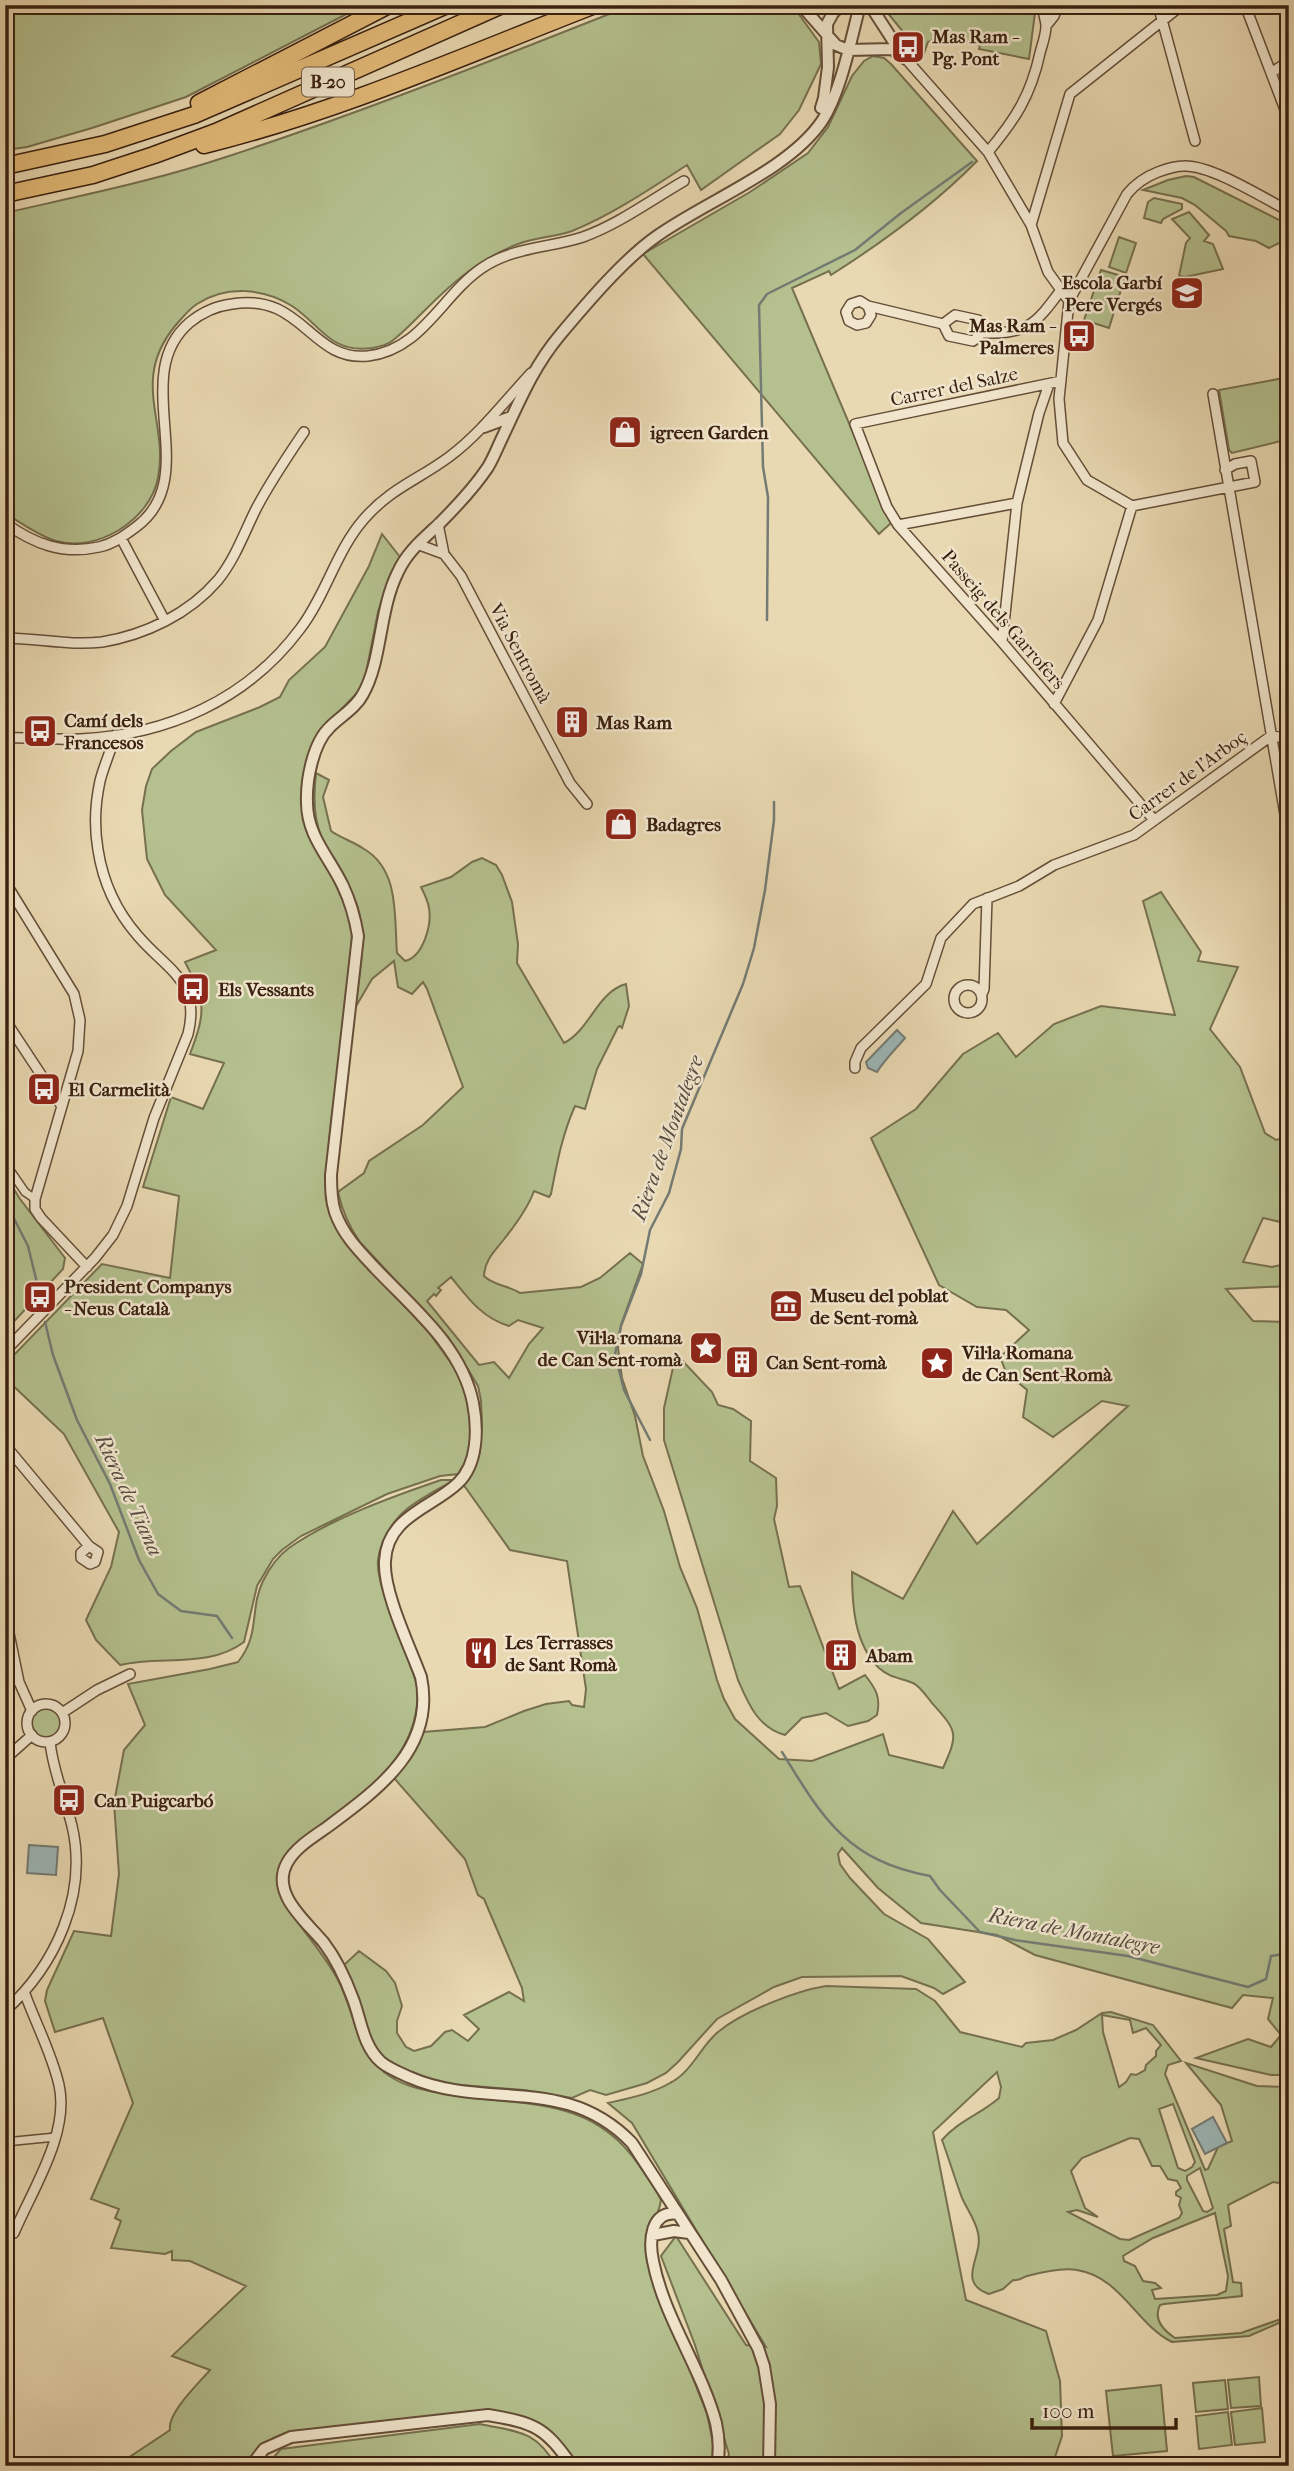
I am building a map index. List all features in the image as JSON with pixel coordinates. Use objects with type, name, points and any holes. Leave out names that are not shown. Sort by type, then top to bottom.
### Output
[{"type":"highway","points":[[154,128],[233,84],[389,5]]},
{"type":"highway","name":"B-20","points":[[5,166],[105,144],[154,128],[247,93],[447,5]]},
{"type":"highway","name":"B-20","points":[[5,194],[93,175],[216,132],[502,5]]},
{"type":"highway","points":[[153,155],[255,133],[332,107],[595,5]]},
{"type":"street","points":[[801,5],[836,45],[848,50],[892,49],[906,59]]},
{"type":"street","points":[[816,127],[828,76],[826,31],[833,13],[841,5]]},
{"type":"street","points":[[5,738],[54,740],[115,735],[154,728],[187,718],[216,704],[251,679],[300,629],[322,596],[346,544],[363,520],[405,483],[447,458],[484,427],[533,372],[560,335],[645,246],[806,142],[828,108],[861,5],[872,9],[906,59],[988,152],[1031,225],[1048,272],[1069,301]]},
{"type":"street","points":[[1043,5],[1042,13],[1046,26]]},
{"type":"street","points":[[988,152],[1023,106],[1034,81],[1046,26],[1058,5]]},
{"type":"street","points":[[1158,5],[1195,141]]},
{"type":"street","points":[[1031,225],[1070,94],[1182,5]]},
{"type":"street","points":[[1245,5],[1289,120]]},
{"type":"street","points":[[842,69],[864,49]]},
{"type":"street","points":[[1271,74],[1289,61]]},
{"type":"street","points":[[1225,470],[1235,464],[1251,461],[1255,482],[1132,506],[1087,480],[1063,443],[1059,399],[1069,301],[1127,194],[1148,176],[1175,167],[1198,167],[1289,211]]},
{"type":"street","points":[[5,523],[48,547],[93,549],[121,538],[146,520],[163,490],[167,455],[163,370],[174,341],[195,319],[222,305],[258,302],[276,306],[337,352],[350,356],[379,355],[405,343],[420,331],[468,278],[486,265],[526,250],[580,238],[598,231],[684,181]]},
{"type":"street","points":[[868,306],[943,324],[949,336],[973,341],[982,332],[1008,334],[1028,327],[1042,316],[1061,290]]},
{"type":"street","points":[[943,324],[955,315],[967,317],[978,320],[982,332]]},
{"type":"street","points":[[533,372],[490,464],[470,492],[417,544],[397,573],[385,608],[372,669],[363,695],[353,708],[327,730],[321,740],[313,761],[306,800],[308,819],[315,838],[343,885],[355,915],[358,936],[331,1175],[333,1203],[343,1230],[354,1245],[426,1321],[458,1362],[474,1406],[475,1447],[468,1470],[459,1483],[410,1515],[391,1540],[385,1554],[386,1579],[423,1685],[424,1714],[420,1729],[406,1754],[374,1792],[294,1853],[283,1874],[283,1888],[289,1902],[328,1948],[342,1972],[367,2042],[381,2062],[422,2083],[450,2090],[559,2100],[586,2109],[617,2127],[632,2143],[721,2280],[758,2348],[764,2366],[769,2404],[769,2466]]},
{"type":"street","name":"Carrer del Salze","points":[[855,424],[1061,381]]},
{"type":"street","points":[[1002,642],[1017,503],[1039,413],[1049,384]]},
{"type":"street","points":[[1213,394],[1289,838]]},
{"type":"street","points":[[484,427],[511,417]]},
{"type":"street","name":"Passeig dels Garrofers","points":[[855,424],[887,508],[898,525],[1154,820]]},
{"type":"street","points":[[484,427],[494,430],[501,439]]},
{"type":"street","points":[[5,638],[100,642],[121,638],[165,621],[194,604],[219,579],[274,477],[304,432]]},
{"type":"street","points":[[898,525],[1017,503]]},
{"type":"street","points":[[1054,704],[1098,620],[1132,506]]},
{"type":"street","name":"Via Sentromà","points":[[438,524],[444,554],[461,576],[570,783],[587,804]]},
{"type":"street","points":[[121,538],[165,621]]},
{"type":"street","points":[[417,544],[444,554]]},
{"type":"street","points":[[5,1351],[87,1267],[113,1235],[127,1206],[150,1130],[188,1034],[192,1014],[184,983],[138,936],[122,915],[101,865],[95,813],[100,780],[115,735]]},
{"type":"street","points":[[1271,736],[1289,738]]},
{"type":"street","name":"Carrer de l'Arboç","points":[[855,1068],[861,1048],[926,984],[941,938],[973,904],[1019,886],[1054,864],[1134,835],[1271,736]]},
{"type":"street","points":[[5,882],[69,984],[78,1006],[78,1051],[34,1199],[41,1218],[87,1267]]},
{"type":"street","points":[[982,994],[988,898]]},
{"type":"street","points":[[5,1020],[61,1105]]},
{"type":"street","points":[[5,1163],[25,1192],[34,1199]]},
{"type":"street","points":[[5,1445],[89,1546]]},
{"type":"street","points":[[5,1614],[19,1682],[32,1711]]},
{"type":"street","points":[[62,1713],[97,1689],[130,1674]]},
{"type":"street","points":[[46,1704],[62,1713],[65,1719],[61,1736],[50,1742],[43,1742],[32,1735],[27,1723],[32,1711],[46,1704]]},
{"type":"street","points":[[5,1759],[32,1735]]},
{"type":"street","points":[[5,2011],[24,1994],[42,1971],[69,1910],[75,1878],[72,1825],[53,1764],[50,1742]]},
{"type":"street","points":[[10,2231],[56,2137],[61,2112],[60,2086],[24,1994]]},
{"type":"street","points":[[5,2142],[56,2137]]},
{"type":"street","points":[[660,2218],[664,2192]]},
{"type":"street","points":[[678,2214],[672,2213],[654,2223],[651,2249],[656,2274],[715,2423],[719,2448],[717,2466]]},
{"type":"street","points":[[653,2235],[678,2214]]},
{"type":"street","points":[[653,2235],[674,2231],[690,2233]]},
{"type":"street","points":[[251,2466],[264,2449],[291,2437],[488,2415],[518,2421],[541,2430],[557,2444],[572,2466]]},
{"type":"green space","points":[[5,5],[364,5],[186,97],[92,128],[27,147],[5,150]]},
{"type":"green space","points":[[632,5],[792,5],[819,42],[821,64],[799,110],[780,134],[701,190],[687,165],[631,201],[587,224],[566,233],[515,245],[479,264],[462,277],[401,334],[385,345],[358,349],[346,347],[327,336],[292,306],[257,292],[220,294],[197,304],[175,326],[162,346],[155,365],[154,402],[160,458],[158,478],[153,493],[133,520],[104,537],[72,543],[43,536],[5,513],[5,213],[199,166],[379,103]]},
{"type":"green space","points":[[881,5],[1036,5],[1029,59],[979,49],[980,45],[943,36],[928,42],[923,56]]},
{"type":"green space","points":[[873,56],[884,58],[891,64],[977,161],[926,208],[870,249],[831,275],[829,271],[792,288],[891,523],[879,534],[643,254],[750,192],[808,153],[828,127],[852,76],[864,61]]},
{"type":"green space","points":[[1186,176],[1194,177],[1289,225],[1289,249],[1279,243],[1269,248],[1256,241],[1229,236],[1195,205],[1182,198],[1143,190]]},
{"type":"green space","points":[[1154,198],[1182,204],[1182,209],[1163,219],[1161,223],[1144,218],[1148,202]]},
{"type":"green space","points":[[1189,212],[1209,235],[1204,241],[1213,244],[1223,269],[1179,276],[1186,243],[1190,238],[1172,219]]},
{"type":"green space","points":[[1119,237],[1136,243],[1126,273],[1109,267]]},
{"type":"green space","points":[[1101,270],[1125,277],[1109,328],[1084,320]]},
{"type":"green space","points":[[1284,378],[1285,381],[1289,379],[1289,439],[1232,453],[1229,450],[1219,390]]},
{"type":"green space","points":[[382,534],[400,557],[390,576],[378,612],[365,678],[360,690],[326,725],[303,795],[330,872],[349,914],[352,932],[351,967],[330,1131],[326,1198],[330,1215],[346,1244],[428,1331],[461,1377],[471,1418],[471,1443],[467,1459],[458,1474],[440,1476],[387,1494],[301,1536],[282,1550],[273,1559],[257,1586],[244,1642],[215,1656],[200,1659],[120,1665],[96,1640],[86,1620],[111,1567],[119,1532],[64,1434],[5,1378],[5,1370],[11,1358],[102,1264],[170,1278],[179,1196],[143,1187],[171,1097],[203,1109],[224,1063],[190,1054],[199,1028],[201,1007],[197,987],[185,962],[216,950],[165,895],[147,859],[142,810],[152,769],[196,732],[280,697],[289,680],[325,647],[369,566]]},
{"type":"green space","points":[[316,773],[329,780],[323,797],[331,831],[364,849],[376,858],[384,869],[393,895],[397,953],[405,961],[417,953],[427,931],[430,915],[421,887],[451,877],[482,858],[496,865],[502,875],[512,902],[518,944],[517,963],[564,1043],[581,1029],[608,995],[626,984],[629,1006],[622,1028],[618,1027],[597,1069],[585,1109],[575,1106],[570,1117],[551,1194],[549,1197],[534,1191],[521,1216],[488,1260],[484,1276],[520,1293],[581,1287],[600,1278],[630,1253],[643,1264],[621,1325],[618,1348],[622,1378],[635,1416],[643,1456],[664,1511],[680,1567],[697,1608],[724,1699],[735,1719],[779,1759],[812,1761],[883,1734],[889,1755],[943,1768],[952,1747],[951,1727],[918,1687],[887,1674],[871,1658],[859,1636],[856,1623],[852,1572],[903,1599],[953,1511],[977,1544],[1128,1406],[1102,1401],[1053,1437],[1023,1417],[1027,1390],[1006,1372],[1000,1357],[1029,1330],[1006,1310],[977,1307],[939,1285],[871,1138],[916,1109],[963,1054],[998,1033],[1016,1057],[1054,1024],[1101,1006],[1175,1015],[1143,901],[1161,892],[1201,952],[1198,961],[1238,967],[1210,1029],[1240,1067],[1265,1133],[1276,1140],[1289,1136],[1289,1224],[1263,1218],[1243,1262],[1272,1267],[1289,1263],[1289,1286],[1226,1289],[1253,1321],[1289,1322],[1289,2075],[1271,2075],[1196,2058],[1248,2039],[1271,2047],[1281,2035],[1268,2019],[1273,1998],[1243,1995],[1232,2008],[1035,1955],[997,1935],[921,1923],[878,1888],[842,1848],[838,1854],[840,1864],[850,1878],[884,1914],[928,1939],[965,1982],[943,1994],[901,1976],[802,1977],[774,1987],[717,2019],[666,2073],[647,2083],[606,2095],[590,2090],[572,2098],[524,2090],[449,2084],[416,2077],[386,2060],[376,2047],[343,1966],[359,1951],[386,1971],[395,1983],[402,2006],[397,2021],[397,2033],[406,2047],[414,2051],[431,2046],[445,2032],[452,2030],[468,2041],[479,2029],[464,2015],[509,1992],[524,2001],[522,1988],[484,1899],[478,1895],[465,1859],[394,1778],[413,1752],[423,1732],[485,1727],[546,1704],[569,1701],[572,1705],[584,1707],[586,1689],[567,1561],[510,1550],[463,1484],[475,1467],[479,1455],[482,1426],[478,1386],[448,1337],[360,1242],[349,1224],[338,1192],[364,1173],[369,1161],[423,1125],[463,1087],[423,982],[412,994],[398,987],[394,961],[372,979],[355,1008],[362,956],[360,918],[352,894],[322,840],[316,819]],"holes":[[[451,1277],[476,1306],[491,1318],[509,1326],[518,1320],[543,1328],[529,1344],[509,1378],[494,1362],[479,1365],[427,1301],[434,1294],[436,1296],[441,1290],[438,1288]]]},
{"type":"green space","points":[[5,1175],[65,1258],[63,1269],[5,1331]]},
{"type":"green space","points":[[676,1354],[712,1392],[718,1405],[733,1409],[751,1421],[750,1461],[776,1478],[777,1506],[774,1519],[789,1587],[800,1586],[839,1689],[865,1675],[872,1685],[878,1698],[878,1709],[877,1715],[868,1721],[848,1726],[826,1713],[802,1718],[785,1735],[761,1721],[746,1697],[738,1680],[664,1440],[664,1408]]},
{"type":"green space","points":[[441,1480],[454,1480],[418,1501],[402,1514],[384,1539],[378,1560],[378,1572],[387,1603],[417,1685],[417,1709],[411,1730],[390,1767],[375,1783],[293,1848],[282,1872],[280,1893],[339,1982],[364,2047],[380,2068],[391,2077],[425,2090],[527,2103],[576,2115],[598,2125],[619,2141],[638,2164],[661,2200],[646,2241],[647,2261],[707,2414],[713,2443],[712,2464],[577,2466],[547,2430],[528,2420],[504,2414],[283,2434],[262,2446],[246,2466],[116,2466],[170,2430],[170,2423],[178,2407],[210,2370],[172,2356],[246,2286],[190,2261],[172,2260],[172,2251],[165,2254],[111,2248],[121,2221],[115,2218],[119,2209],[91,2199],[133,2103],[103,2018],[55,2032],[45,2001],[47,1990],[74,1931],[111,1936],[119,1874],[114,1803],[124,1750],[145,1725],[128,1684],[238,1662],[250,1641],[256,1602],[263,1581],[285,1551],[323,1527]]},
{"type":"green space","points":[[47,1708],[58,1712],[62,1723],[58,1734],[47,1738],[36,1734],[32,1723],[36,1712]]},
{"type":"green space","points":[[826,1986],[916,1989],[935,2001],[960,2032],[1022,2047],[1026,2043],[1053,2040],[1076,2030],[1102,2013],[1111,2012],[1153,2025],[1181,2061],[1168,2065],[1165,2074],[1205,2170],[1208,2169],[1218,2147],[1232,2141],[1221,2105],[1186,2063],[1257,2086],[1289,2087],[1289,2165],[1286,2184],[1273,2182],[1228,2205],[1231,2226],[1224,2229],[1233,2282],[1241,2283],[1242,2296],[1164,2304],[1160,2305],[1158,2310],[1163,2328],[1175,2338],[1241,2333],[1281,2319],[1279,2323],[1249,2336],[1172,2342],[1148,2324],[1117,2291],[1092,2274],[1071,2269],[1059,2270],[1013,2280],[1003,2289],[989,2294],[979,2289],[972,2275],[979,2242],[977,2229],[962,2198],[942,2140],[999,2098],[1001,2087],[997,2072],[933,2132],[966,2300],[1046,2331],[1060,2381],[1062,2436],[1052,2466],[726,2466],[729,2454],[695,2345],[661,2256],[676,2236],[746,2345],[766,2347],[632,2123],[608,2103],[663,2087],[678,2078],[712,2038],[728,2024],[769,2003]],"holes":[[[1102,2015],[1130,2020],[1133,2033],[1146,2028],[1161,2045],[1145,2070],[1136,2075],[1131,2074],[1119,2087],[1103,2032]],[[1173,2104],[1195,2162],[1185,2171],[1178,2168],[1159,2109]],[[1130,2138],[1139,2139],[1152,2166],[1160,2166],[1168,2179],[1177,2181],[1181,2188],[1176,2195],[1181,2198],[1179,2205],[1182,2213],[1179,2218],[1129,2240],[1120,2239],[1068,2212],[1077,2210],[1098,2217],[1085,2208],[1071,2171],[1082,2158]],[[1200,2168],[1213,2208],[1207,2212],[1203,2211],[1187,2176]],[[1215,2213],[1228,2276],[1226,2291],[1217,2295],[1155,2299],[1152,2290],[1161,2288],[1155,2283],[1143,2281],[1135,2266],[1124,2261],[1123,2256],[1153,2238]]]},
{"type":"green space","points":[[1259,2377],[1261,2406],[1231,2408],[1228,2380]]},
{"type":"green space","points":[[1225,2380],[1228,2409],[1196,2412],[1193,2383]]},
{"type":"green space","points":[[1161,2385],[1167,2451],[1113,2456],[1106,2391]]},
{"type":"green space","points":[[1262,2408],[1265,2442],[1235,2445],[1231,2412]]},
{"type":"green space","points":[[1228,2412],[1232,2445],[1199,2449],[1196,2416]]},
{"type":"green space","points":[[480,2424],[524,2434],[541,2445],[556,2466],[266,2466],[281,2449]]},
{"type":"water","points":[[897,1030],[905,1038],[877,1072],[868,1068],[866,1062]]},
{"type":"water","points":[[29,1845],[58,1847],[56,1875],[27,1873]]},
{"type":"water","points":[[1213,2117],[1227,2143],[1205,2154],[1192,2129]]},
{"type":"waterway","name":"Riera de Montalegre","points":[[767,620],[768,497],[763,467],[759,305],[767,294],[855,250],[972,162]]},
{"type":"waterway","name":"Riera de Montalegre","points":[[650,1440],[624,1390],[615,1354],[621,1326],[641,1274],[650,1230],[669,1193],[681,1149],[682,1129],[743,984],[754,948],[765,890],[774,802]]},
{"type":"waterway","name":"Riera de Tiana","points":[[5,1130],[13,1155]]},
{"type":"waterway","name":"Riera de Tiana","points":[[6,1189],[7,1205],[28,1246],[40,1295]]},
{"type":"waterway","name":"Riera de Tiana","points":[[45,1322],[53,1355],[77,1420],[110,1484],[139,1560],[158,1594],[181,1611],[217,1616],[232,1638]]},
{"type":"waterway","name":"Riera de Montalegre","points":[[782,1752],[811,1798],[841,1833],[878,1860],[930,1876],[980,1932],[1015,1940],[1128,1956],[1248,1987],[1266,1979],[1271,1956],[1289,1953]]},
{"type":"place","name":"Mas Ram - Pg. Pont","points":[[908,47]]},
{"type":"place","name":"Escola Garbí Pere Vergés","points":[[1187,293]]},
{"type":"place","name":"Mas Ram - Palmeres","points":[[1079,336]]},
{"type":"place","name":"igreen Garden","points":[[625,432]]},
{"type":"place","name":"Mas Ram","points":[[572,722]]},
{"type":"place","name":"Camí dels Francesos","points":[[40,731]]},
{"type":"place","name":"Badagres","points":[[621,824]]},
{"type":"place","name":"Els Vessants","points":[[193,989]]},
{"type":"place","name":"El Carmelità","points":[[44,1089]]},
{"type":"place","name":"President Companys - Neus Català","points":[[40,1297]]},
{"type":"place","name":"Museu del poblat de Sent-romà","points":[[786,1306]]},
{"type":"place","name":"Vil·la romana de Can Sent-romà","points":[[706,1348]]},
{"type":"place","name":"Can Sent-romà","points":[[742,1362]]},
{"type":"place","name":"Vil·la Romana de Can Sent-Romà","points":[[937,1363]]},
{"type":"place","name":"Les Terrasses de Sant Romà","points":[[481,1653]]},
{"type":"place","name":"Abam","points":[[841,1655]]},
{"type":"place","name":"Can Puigcarbó","points":[[69,1800]]}]
